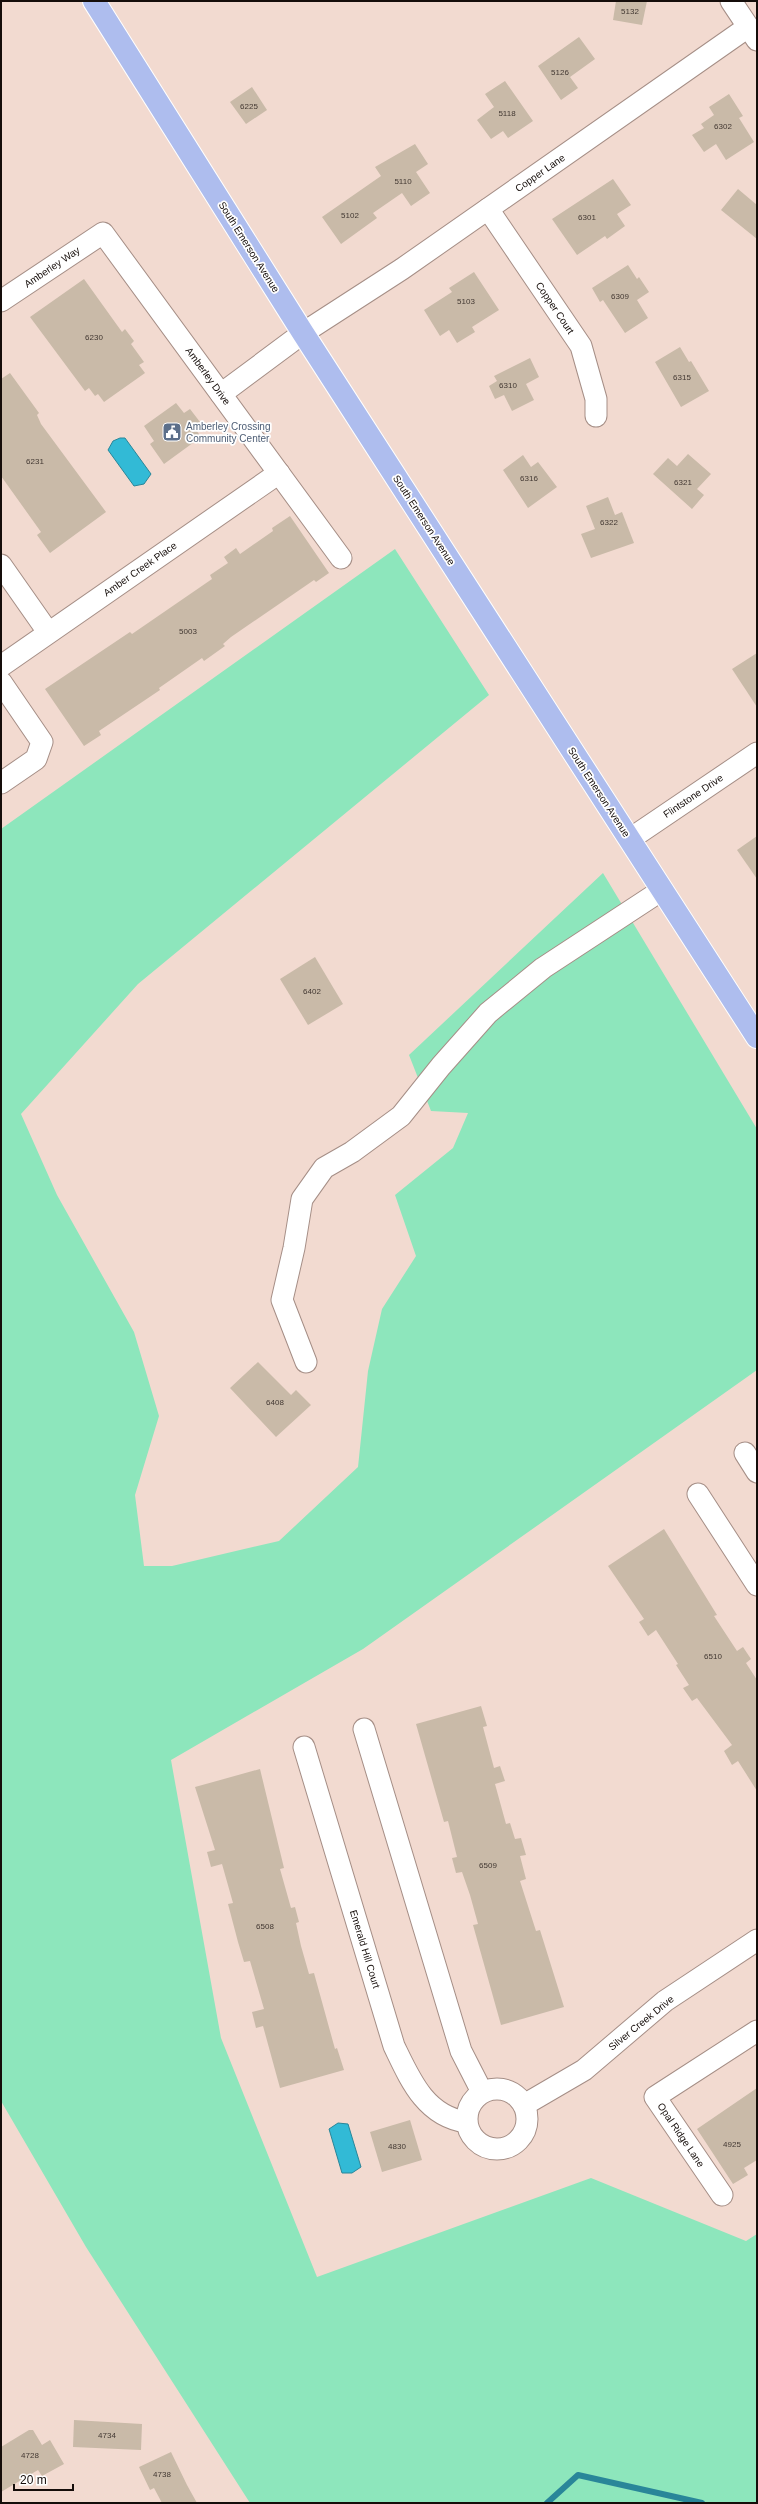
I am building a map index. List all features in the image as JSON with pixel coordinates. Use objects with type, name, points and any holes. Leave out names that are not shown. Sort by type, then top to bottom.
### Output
[{"type":"main road","name":"South Emerson Avenue","points":[[94,1],[303,333],[757,1037]]},
{"type":"street","name":"Copper Lane","points":[[221,394],[303,333],[753,33],[731,1]]},
{"type":"street","name":"Copper Court","points":[[488,209],[581,346],[596,399],[596,416]]},
{"type":"street","name":"Amberley Way","points":[[1,301],[103,233]]},
{"type":"street","name":"Amberley Drive","points":[[103,233],[341,558]]},
{"type":"street","name":"Amber Creek Place","points":[[1,666],[279,473]]},
{"type":"street","points":[[1,565],[48,632]]},
{"type":"street","points":[[1,682],[42,742],[36,758],[1,783]]},
{"type":"street","name":"Flintstone Drive","points":[[630,839],[757,753]]},
{"type":"street","points":[[306,1362],[282,1300],[294,1248],[302,1199],[324,1168],[352,1152],[401,1116],[441,1066],[488,1012],[543,968],[662,890]]},
{"type":"street","points":[[745,1453],[757,1472]]},
{"type":"street","points":[[698,1494],[757,1585]]},
{"type":"street","points":[[364,1729],[461,2051],[482,2092]]},
{"type":"street","name":"Emerald Hill Court","points":[[304,1747],[394,2046],[417,2091],[437,2111],[454,2120],[466,2122]]},
{"type":"street","name":"Silver Creek Drive","points":[[524,2105],[584,2070],[665,2001],[757,1940]]},
{"type":"street","name":"Opal Ridge Lane","points":[[722,2195],[655,2097],[757,2031]]},
{"type":"street","points":[[492,2089],[511,2091],[524,2105],[527,2124],[523,2134],[509,2146],[500,2149],[481,2145],[474,2139],[466,2122],[470,2104],[482,2092],[492,2089]]},
{"type":"green space","points":[[395,549],[489,695],[138,984],[21,1114],[57,1195],[134,1332],[159,1416],[135,1495],[144,1566],[172,1566],[279,1541],[358,1467],[368,1371],[382,1309],[416,1256],[395,1195],[453,1148],[468,1113],[431,1111],[409,1055],[603,873],[757,1129],[757,1370],[363,1649],[171,1760],[221,2038],[317,2277],[591,2178],[746,2241],[757,2234],[757,2503],[250,2503],[86,2247],[1,2101],[1,829]]},
{"type":"water","points":[[120,438],[125,438],[151,474],[144,484],[134,486],[108,450],[113,441]]},
{"type":"water","points":[[338,2123],[348,2124],[361,2167],[352,2173],[342,2173],[329,2129]]},
{"type":"building","points":[[616,1],[647,1],[642,25],[613,20]]},
{"type":"building","points":[[579,37],[595,59],[570,77],[578,88],[561,100],[538,66]]},
{"type":"building","points":[[505,81],[533,121],[508,138],[503,131],[491,139],[477,120],[494,107],[485,94]]},
{"type":"building","points":[[252,87],[267,110],[246,124],[230,102]]},
{"type":"building","points":[[729,94],[743,116],[739,118],[754,142],[726,160],[716,144],[704,152],[692,135],[704,128],[701,124],[714,115],[709,107]]},
{"type":"building","points":[[415,144],[428,164],[416,172],[430,193],[411,206],[402,193],[373,213],[377,218],[341,244],[322,217],[381,176],[375,167]]},
{"type":"building","points":[[613,179],[631,205],[617,214],[625,226],[607,239],[605,236],[577,255],[552,219]]},
{"type":"building","points":[[738,189],[757,205],[757,239],[721,210]]},
{"type":"building","points":[[628,265],[637,279],[639,277],[649,292],[637,300],[648,318],[625,333],[603,300],[600,302],[592,288]]},
{"type":"building","points":[[474,272],[499,310],[472,327],[475,332],[457,343],[449,330],[440,336],[424,310],[452,292],[449,288]]},
{"type":"building","points":[[84,279],[122,332],[125,329],[134,341],[131,344],[144,362],[139,365],[145,373],[104,402],[98,394],[95,396],[89,388],[85,391],[30,317]]},
{"type":"building","points":[[680,347],[689,362],[691,361],[709,391],[681,407],[655,362]]},
{"type":"building","points":[[530,358],[539,377],[526,384],[534,400],[512,411],[504,395],[495,399],[489,386],[497,381],[494,376]]},
{"type":"building","points":[[10,373],[39,413],[37,415],[41,424],[106,512],[50,553],[37,535],[41,532],[1,476],[1,379]]},
{"type":"building","name":"Amberley Crossing Community Center","points":[[176,403],[184,413],[190,409],[200,422],[194,427],[201,437],[164,464],[150,444],[154,441],[144,426]]},
{"type":"building","points":[[688,454],[711,474],[697,489],[704,495],[692,509],[653,474],[668,458],[677,466]]},
{"type":"building","points":[[523,455],[531,467],[538,462],[557,487],[528,508],[503,470]]},
{"type":"building","points":[[608,497],[615,515],[622,512],[634,543],[591,558],[581,534],[595,529],[586,506]]},
{"type":"building","points":[[290,516],[329,573],[316,582],[314,580],[231,637],[223,644],[225,646],[204,661],[202,658],[159,688],[160,690],[99,731],[101,735],[84,746],[45,689],[130,632],[132,634],[212,579],[210,575],[228,563],[224,557],[236,548],[240,554],[273,531],[272,528]]},
{"type":"building","points":[[757,653],[757,707],[732,669]]},
{"type":"building","points":[[757,836],[757,879],[737,850]]},
{"type":"building","points":[[315,957],[343,1004],[308,1025],[280,979]]},
{"type":"building","points":[[258,1362],[291,1395],[296,1390],[311,1405],[276,1437],[230,1388]]},
{"type":"building","points":[[664,1529],[717,1615],[714,1616],[737,1651],[743,1647],[751,1659],[746,1663],[757,1680],[757,1791],[738,1761],[732,1765],[724,1751],[732,1745],[697,1698],[692,1701],[683,1688],[689,1685],[676,1665],[678,1664],[656,1630],[648,1636],[639,1622],[644,1619],[608,1566]]},
{"type":"building","points":[[481,1706],[487,1726],[483,1727],[494,1768],[500,1766],[505,1781],[495,1784],[506,1824],[510,1823],[515,1839],[521,1838],[526,1855],[520,1856],[526,1879],[520,1881],[536,1931],[540,1930],[564,2007],[501,2025],[473,1925],[478,1924],[470,1895],[462,1872],[456,1873],[452,1858],[457,1857],[448,1821],[444,1822],[416,1724]]},
{"type":"building","points":[[260,1769],[284,1868],[280,1869],[291,1908],[295,1907],[299,1922],[296,1923],[301,1946],[309,1974],[314,1973],[335,2049],[337,2048],[344,2070],[280,2088],[263,2026],[256,2028],[252,2012],[264,2009],[250,1961],[244,1962],[238,1942],[228,1904],[233,1903],[222,1864],[211,1867],[207,1852],[215,1850],[195,1787]]},
{"type":"building","points":[[757,2088],[757,2160],[744,2168],[748,2175],[733,2184],[697,2129]]},
{"type":"building","points":[[410,2120],[422,2160],[382,2172],[370,2132]]},
{"type":"building","points":[[74,2420],[142,2424],[141,2450],[73,2447]]},
{"type":"building","points":[[29,2430],[33,2430],[42,2445],[50,2440],[64,2464],[42,2476],[38,2470],[1,2492],[1,2447]]},
{"type":"building","points":[[171,2452],[197,2503],[162,2503],[154,2488],[150,2490],[139,2467]]},
{"type":"waterway","points":[[547,2503],[578,2475],[702,2503]]},
{"type":"place","name":"Amberley Crossing Community Center","points":[[172,432]]}]
